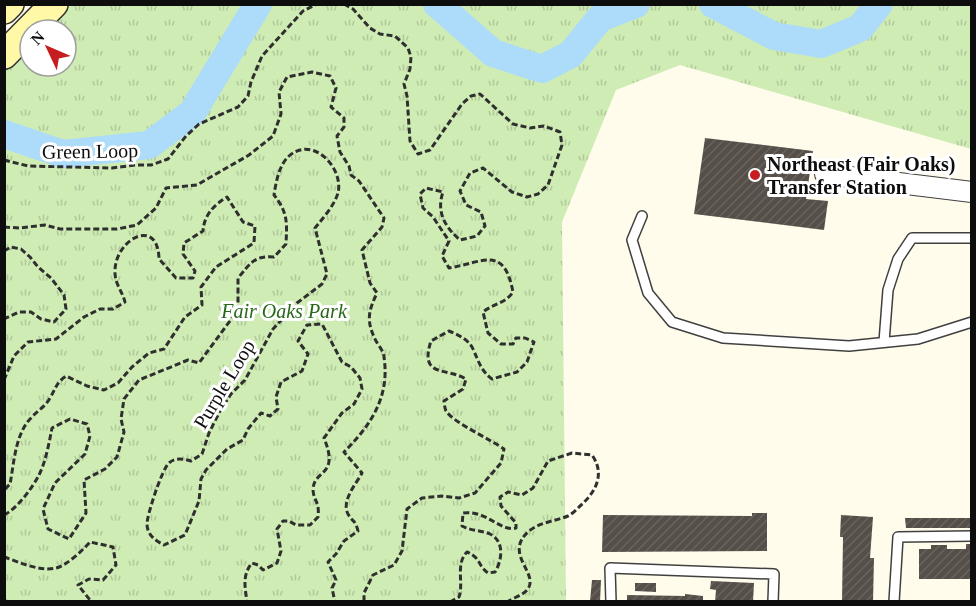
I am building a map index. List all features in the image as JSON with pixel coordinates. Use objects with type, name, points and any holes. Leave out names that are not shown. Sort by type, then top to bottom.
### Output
[{"type":"main road","points":[[4,10],[10,4]]},
{"type":"main road","points":[[4,55],[54,4]]},
{"type":"street","points":[[825,174],[972,192]]},
{"type":"lane","points":[[642,216],[632,240],[648,293],[672,322],[723,338],[849,346],[918,339],[972,322]]},
{"type":"lane","points":[[884,342],[888,290],[898,259],[912,238],[972,238]]},
{"type":"lane","points":[[894,602],[898,537],[972,536]]},
{"type":"lane","points":[[611,602],[610,568],[774,574],[773,602]]},
{"type":"path","name":"Green Loop","points":[[4,160],[28,166],[112,168],[151,165],[168,159],[199,124],[238,107],[248,96],[262,56],[303,11],[317,4]]},
{"type":"path","points":[[344,4],[353,9],[370,28],[380,34],[395,36],[408,48],[411,57],[410,69],[404,84],[410,141],[418,154],[430,150],[462,104],[471,96],[480,94],[513,124],[530,128],[544,126],[560,132],[562,145],[548,185],[538,194],[527,197],[512,192],[483,168],[470,172],[460,191],[466,205],[481,212],[485,226],[477,236],[460,240],[452,233],[440,212],[439,202],[442,192],[426,188],[420,194],[423,208],[433,217],[449,241],[442,256],[449,268],[471,261],[484,260],[497,261],[506,268],[513,292],[508,300],[483,312],[488,333],[501,344],[513,344],[516,338],[525,338],[534,342],[527,363],[517,372],[492,379],[483,372],[473,349],[460,336],[449,330],[431,341],[428,360],[435,369],[444,374],[456,373],[466,379],[463,389],[444,401],[446,410],[459,422],[504,449],[501,463],[475,493],[459,498],[442,496],[422,498],[407,509],[402,551],[394,565],[373,575],[364,593],[364,602]]},
{"type":"path","points":[[4,227],[45,225],[60,229],[117,229],[137,225],[156,208],[166,188],[197,185],[249,155],[273,136],[281,114],[279,92],[287,77],[312,72],[330,76],[336,88],[331,106],[344,118],[344,127],[337,136],[340,152],[349,166],[351,175],[359,181],[384,218],[381,227],[362,250],[370,283],[376,292],[369,310],[369,328],[385,356],[383,397],[368,426],[344,452],[362,473],[346,501],[348,514],[356,522],[358,531],[344,541],[328,562],[336,580],[332,588],[335,602]]},
{"type":"path","name":"Purple Loop","points":[[4,515],[20,501],[39,475],[52,428],[70,419],[87,424],[90,436],[85,454],[55,483],[43,508],[48,529],[69,539],[86,513],[84,480],[105,469],[117,457],[124,432],[121,418],[124,399],[139,380],[189,360],[199,363],[238,310],[238,278],[254,260],[261,256],[274,257],[286,244],[287,228],[284,208],[274,195],[278,175],[288,156],[300,150],[314,150],[328,158],[335,172],[339,190],[335,200],[315,228],[327,274],[322,284],[297,303],[273,329],[245,380],[231,394],[220,411],[202,454],[192,460],[180,458],[169,463],[154,492],[147,525],[153,539],[164,545],[185,536],[199,501],[201,478],[206,470],[227,449],[243,440],[248,429],[261,413],[270,416],[278,409],[276,397],[281,382],[302,370],[308,354],[298,341],[307,325],[322,324],[342,362],[351,367],[360,378],[362,388],[354,404],[342,413],[324,438],[330,452],[328,468],[315,482],[313,491],[320,505],[318,517],[310,525],[296,525],[283,521],[277,529],[281,551],[277,563],[263,570],[252,563],[246,571],[244,579],[247,602]]},
{"type":"path","points":[[4,380],[14,356],[28,342],[56,339],[84,317],[100,309],[113,309],[125,302],[115,279],[117,258],[123,247],[133,237],[145,235],[153,239],[159,249],[159,259],[176,278],[193,278],[195,272],[183,254],[184,243],[203,231],[205,218],[216,204],[227,197],[243,222],[255,226],[254,243],[216,267],[201,287],[202,306],[185,317],[164,349],[149,353],[118,383],[104,390],[87,386],[66,376],[57,382],[50,398],[41,410],[29,419],[21,435],[10,484],[4,490]]},
{"type":"path","points":[[4,251],[11,248],[21,249],[30,257],[64,295],[66,309],[54,322],[41,319],[32,312],[19,312],[4,319]]},
{"type":"path","points":[[450,602],[459,597],[462,590],[460,571],[462,557],[467,552],[480,560],[483,570],[489,573],[495,572],[501,562],[498,540],[492,534],[462,526],[463,513],[474,512],[505,528],[516,528],[516,523],[501,506],[500,497],[508,492],[522,495],[533,488],[548,461],[572,453],[592,455],[598,464],[599,478],[596,488],[588,500],[570,515],[538,526],[525,535],[520,544],[519,556],[525,564],[531,582],[528,590],[507,602]]},
{"type":"path","points":[[4,557],[33,566],[56,568],[81,552],[90,542],[113,547],[116,565],[103,580],[89,579],[78,585],[94,602]]},
{"type":"green space","name":"Fair Oaks Park","points":[[37,4],[971,5],[971,149],[680,65],[616,90],[562,222],[566,601],[5,601],[4,39],[18,24],[18,78],[78,78],[78,18],[24,18]]},
{"type":"building","name":"Northeast (Fair Oaks) Transfer Station","points":[[705,138],[813,151],[806,199],[828,201],[824,230],[694,214]]},
{"type":"building","points":[[752,513],[767,513],[767,551],[602,552],[603,515],[752,516]]},
{"type":"building","points":[[841,515],[873,517],[870,558],[874,558],[873,602],[842,602]]},
{"type":"building","points":[[905,518],[972,518],[972,528],[906,528]]},
{"type":"building","points":[[966,544],[972,544],[972,579],[919,579],[919,549],[931,549],[931,545],[947,545],[947,549],[966,549]]},
{"type":"building","points":[[592,580],[601,580],[600,602],[590,601]]},
{"type":"building","points":[[711,581],[754,583],[753,602],[715,602],[716,590],[710,589]]},
{"type":"building","points":[[635,583],[656,583],[656,592],[635,591]]},
{"type":"building","points":[[685,594],[703,596],[703,602],[627,602],[627,595],[685,596]]},
{"type":"waterway","points":[[4,134],[63,154],[149,145],[192,113],[258,4]]},
{"type":"waterway","points":[[437,4],[493,53],[542,69],[571,54],[600,18],[636,4]]},
{"type":"waterway","points":[[713,4],[774,36],[821,44],[860,28],[879,4]]},
{"type":"place","name":"Northeast (Fair Oaks) Transfer Station","points":[[755,175]]}]
